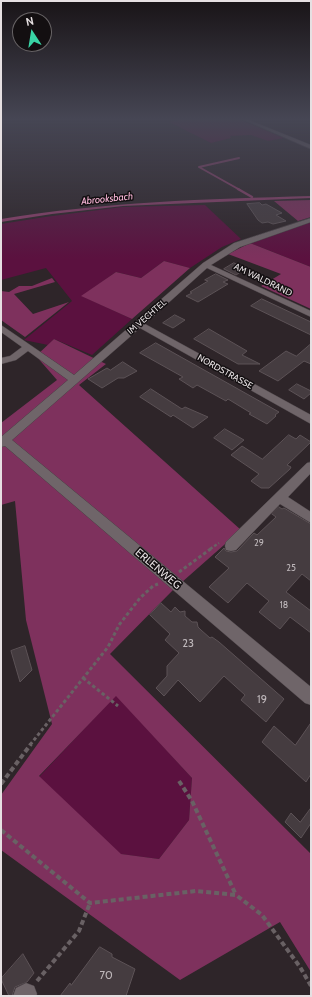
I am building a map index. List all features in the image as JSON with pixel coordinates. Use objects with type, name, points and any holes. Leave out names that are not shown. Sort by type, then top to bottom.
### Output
[{"type":"street","name":"IM VECHTEL","points":[[3,442],[206,264],[237,245],[258,236],[311,220]]},
{"type":"street","name":"AM WALDRAND","points":[[206,264],[311,314]]},
{"type":"street","name":"NORDSTRASSE","points":[[139,324],[311,420]]},
{"type":"street","points":[[1,328],[75,380]]},
{"type":"street","points":[[1,361],[13,358],[28,347]]},
{"type":"street","name":"ERLENWEG","points":[[3,442],[311,697]]},
{"type":"street","points":[[231,546],[311,466]]},
{"type":"street","points":[[279,497],[311,518]]},
{"type":"path","points":[[1,784],[46,723],[108,647],[119,625],[140,598],[153,586],[169,579],[232,534],[241,535]]},
{"type":"path","points":[[83,678],[118,706]]},
{"type":"path","points":[[179,781],[192,801],[236,895],[262,915],[300,967],[311,986]]},
{"type":"path","points":[[1,830],[90,903],[196,891],[236,895]]},
{"type":"path","points":[[25,995],[79,931],[90,903]]},
{"type":"shaded area","points":[[311,196],[311,198],[123,206],[52,214],[1,222],[1,219],[40,213],[117,205],[194,200]]},
{"type":"shaded area","points":[[311,200],[311,217],[298,221],[274,201]]},
{"type":"shaded area","points":[[205,205],[241,239],[222,247],[190,268],[164,261],[141,278],[116,272],[82,296],[132,319],[92,355],[54,339],[48,345],[24,340],[72,301],[46,268],[1,280],[1,224],[122,207]]},
{"type":"shaded area","points":[[311,222],[311,267],[250,243]]},
{"type":"shaded area","points":[[250,243],[311,267],[311,309],[261,286],[281,274],[228,254]]},
{"type":"shaded area","points":[[164,261],[190,268],[132,319],[81,296],[116,272],[141,278]]},
{"type":"shaded area","points":[[52,278],[55,282],[14,294],[33,314],[69,302],[25,337],[1,320],[1,291],[9,292],[19,286],[32,286]]},
{"type":"shaded area","points":[[54,339],[106,364],[79,385],[241,530],[173,590],[110,654],[311,854],[311,972],[280,922],[180,980],[1,850],[1,795],[52,724],[26,620],[15,501],[1,505],[1,423],[57,380],[36,356]],"holes":[[[116,696],[192,778],[189,820],[159,859],[121,854],[39,776]]]},
{"type":"shaded area","points":[[116,695],[192,778],[189,820],[159,859],[120,854],[39,777]]},
{"type":"building","points":[[260,203],[262,205],[266,204],[282,213],[276,215],[286,221],[273,224],[268,222],[262,223],[258,220],[247,204]]},
{"type":"building","points":[[234,263],[247,268],[236,275],[224,269]]},
{"type":"building","points":[[216,274],[228,280],[223,282],[228,284],[198,302],[186,296],[208,281],[205,280]]},
{"type":"building","points":[[262,299],[311,322],[311,335],[251,306]]},
{"type":"building","points":[[175,315],[185,320],[173,328],[163,323]]},
{"type":"building","points":[[209,329],[247,351],[242,355],[260,364],[238,364],[194,339]]},
{"type":"building","points":[[156,343],[279,412],[267,424],[249,414],[251,413],[228,399],[226,401],[197,385],[193,388],[179,379],[183,377],[140,353]]},
{"type":"building","points":[[311,344],[311,364],[304,361],[278,381],[259,371],[286,351],[296,356]]},
{"type":"building","points":[[123,362],[137,371],[124,378],[118,378],[102,388],[88,379],[107,368],[110,370]]},
{"type":"building","points":[[297,384],[311,391],[311,393],[304,399],[289,390]]},
{"type":"building","points":[[151,389],[182,409],[185,407],[208,417],[193,428],[173,415],[171,417],[140,397]]},
{"type":"building","points":[[225,429],[244,440],[232,450],[214,438]]},
{"type":"building","points":[[289,435],[296,439],[300,435],[311,442],[287,465],[291,467],[290,469],[269,488],[261,488],[251,481],[259,474],[231,455],[242,446],[262,459]]},
{"type":"building","points":[[279,507],[282,509],[284,508],[311,524],[311,581],[302,574],[286,592],[311,611],[311,633],[290,617],[280,629],[259,612],[269,601],[247,583],[228,603],[209,587],[229,568],[215,557],[224,548],[226,551],[237,551],[254,533],[257,535],[276,517],[272,514]]},
{"type":"building","points":[[161,603],[171,612],[175,607],[180,612],[185,611],[185,616],[192,622],[197,622],[198,627],[210,638],[212,637],[219,642],[284,699],[266,722],[241,700],[245,695],[224,676],[200,702],[178,680],[164,696],[156,688],[167,676],[167,666],[179,653],[165,640],[170,634],[150,615]]},
{"type":"building","points":[[25,646],[32,670],[20,682],[11,651]]},
{"type":"building","points":[[311,723],[311,774],[306,782],[262,742],[274,726],[295,745]]},
{"type":"building","points":[[311,808],[311,823],[301,838],[285,822],[291,813],[300,822]]},
{"type":"building","points":[[100,947],[112,954],[112,957],[135,969],[126,996],[60,996],[70,983],[71,985]]},
{"type":"building","points":[[23,954],[34,973],[27,982],[15,987],[12,996],[9,996],[1,979]]},
{"type":"waterway","points":[[201,167],[199,167],[240,190]]},
{"type":"waterway","points":[[238,189],[252,197]]},
{"type":"water label","name":"Abrooksbach","points":[[107,199]]}]
